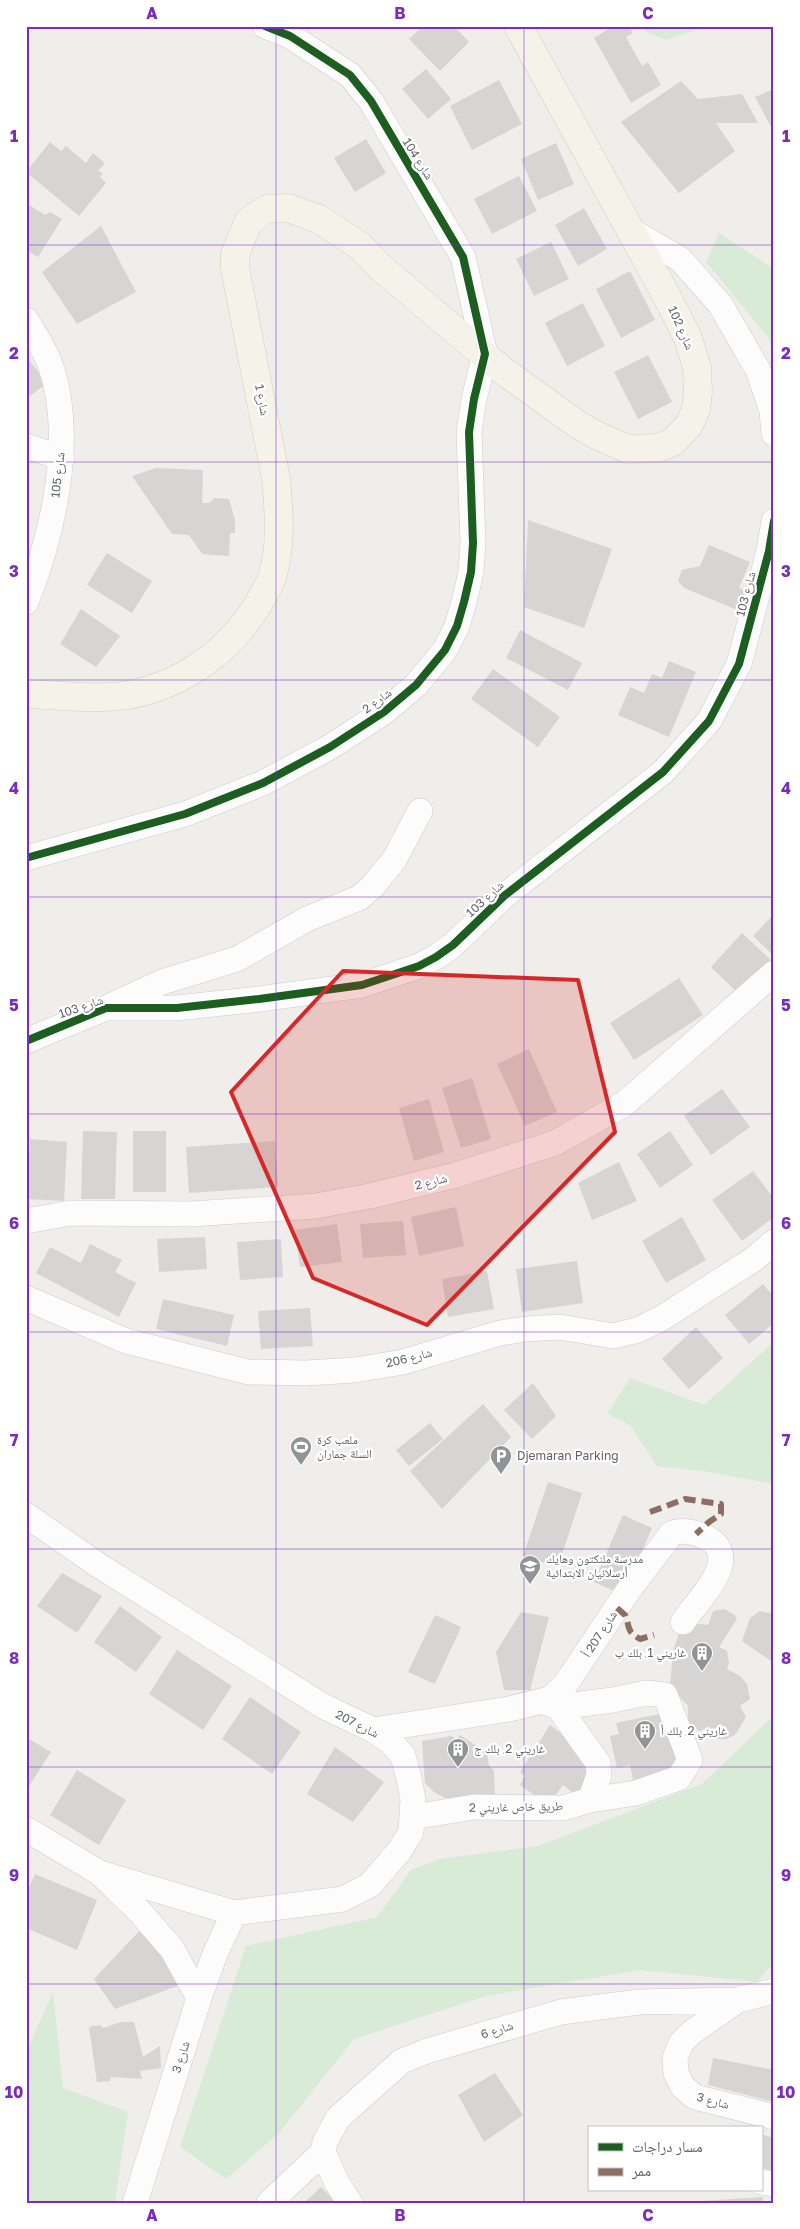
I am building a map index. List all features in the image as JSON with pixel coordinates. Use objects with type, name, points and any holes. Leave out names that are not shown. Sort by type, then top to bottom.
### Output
[{"type":"main road","name":"شارع 102","points":[[485,354],[502,370],[577,424],[609,442],[635,450],[658,448],[673,442],[689,425],[696,409],[698,392],[697,368],[688,338],[526,29]]},
{"type":"main road","name":"شارع 1","points":[[26,694],[109,697],[146,691],[166,684],[210,660],[234,637],[255,608],[272,579],[278,550],[276,480],[235,268],[235,254],[248,221],[267,209],[288,208],[319,220],[360,246],[380,266],[485,354]]},
{"type":"street","name":"شارع 104","points":[[265,26],[290,36],[332,62],[350,75],[371,101],[463,257],[485,354]]},
{"type":"street","points":[[630,230],[680,259],[720,304],[758,370],[772,411],[774,434]]},
{"type":"street","name":"شارع 105","points":[[26,320],[41,342],[52,369],[60,424],[62,458],[44,554],[26,602]]},
{"type":"street","name":"شارع 2","points":[[26,858],[185,814],[263,783],[330,747],[384,712],[416,685],[445,650],[457,626],[471,572],[474,520],[469,432],[474,399],[485,354]]},
{"type":"street","points":[[26,446],[62,458]]},
{"type":"street","name":"شارع 103","points":[[26,1041],[106,1008],[177,1008],[259,999],[362,984],[410,970],[436,957],[453,945],[504,896],[663,772],[709,721],[739,664],[769,551],[774,521]]},
{"type":"street","points":[[106,1008],[162,982],[237,959],[308,920],[359,898],[372,887],[394,860],[420,811]]},
{"type":"street","name":"شارع 2","points":[[26,1221],[71,1213],[191,1214],[316,1206],[370,1196],[456,1175],[546,1146],[555,1143],[624,1104],[774,973]]},
{"type":"street","name":"شارع 206","points":[[26,1298],[126,1341],[248,1372],[306,1373],[355,1370],[403,1362],[481,1338],[526,1329],[560,1327],[613,1336],[638,1330],[662,1318],[754,1259],[774,1242]]},
{"type":"street","name":"شارع 207","points":[[26,1515],[106,1570],[323,1706],[373,1730],[391,1742],[403,1756],[413,1799],[411,1832],[400,1850],[363,1890],[343,1899],[234,1913],[100,1873]]},
{"type":"street","name":"شارع 207 أ","points":[[373,1730],[551,1704],[556,1694],[671,1534],[681,1531],[707,1538],[717,1546],[722,1555],[714,1580],[683,1622]]},
{"type":"street","name":"طريق خاص غاريني 2","points":[[413,1817],[474,1807],[562,1808],[590,1800],[636,1793],[679,1778],[690,1760],[687,1748],[665,1695],[646,1693],[551,1704]]},
{"type":"street","points":[[551,1704],[598,1763],[600,1775],[590,1800]]},
{"type":"street","points":[[26,1829],[100,1873],[140,1912],[172,1949],[199,1998]]},
{"type":"street","name":"شارع 3","points":[[135,2203],[214,1954],[234,1913]]},
{"type":"street","name":"شارع 6","points":[[323,2152],[330,2130],[338,2118],[402,2061],[427,2051],[561,2012],[639,2002],[738,2000],[774,1991]]},
{"type":"street","name":"شارع 3","points":[[738,2000],[692,2032],[681,2043],[675,2058],[676,2073],[683,2087],[695,2097],[774,2117]]},
{"type":"street","points":[[269,2203],[296,2175],[323,2152],[337,2183],[350,2203]]},
{"type":"highlighted area","points":[[343,971],[578,980],[615,1132],[427,1325],[313,1278],[231,1092]]},
{"type":"green space","points":[[639,26],[707,26],[666,40],[647,32]]},
{"type":"green space","points":[[719,233],[774,269],[774,356],[768,337],[706,262]]},
{"type":"green space","points":[[774,1342],[774,1484],[709,1472],[657,1466],[630,1425],[607,1414],[630,1378],[704,1405]]},
{"type":"green space","points":[[774,1715],[774,1962],[757,1982],[640,1970],[486,1996],[354,2039],[279,2133],[226,2179],[180,2147],[246,1946],[377,1917],[411,1870],[440,1859],[538,1846],[702,1784]]},
{"type":"green space","points":[[53,1992],[63,2088],[128,2112],[115,2203],[26,2203],[26,2052]]},
{"type":"building","points":[[423,26],[454,26],[469,42],[440,71],[409,39]]},
{"type":"building","points":[[613,26],[629,26],[633,33],[626,37],[642,66],[648,62],[661,85],[631,103],[594,38]]},
{"type":"building","points":[[426,69],[451,99],[428,119],[402,89]]},
{"type":"building","points":[[499,80],[522,124],[472,150],[450,106]]},
{"type":"building","points":[[681,81],[698,99],[742,94],[758,123],[716,123],[735,151],[679,193],[621,122]]},
{"type":"building","points":[[774,89],[774,124],[770,125],[755,97]]},
{"type":"building","points":[[366,139],[386,173],[355,192],[334,158]]},
{"type":"building","points":[[50,142],[61,151],[66,146],[86,163],[93,153],[105,163],[98,171],[103,173],[100,177],[106,183],[79,216],[26,172]]},
{"type":"building","points":[[556,143],[574,184],[538,200],[521,159]]},
{"type":"building","points":[[519,176],[537,211],[492,234],[474,199]]},
{"type":"building","points":[[26,203],[45,215],[50,212],[62,219],[38,257],[26,250]]},
{"type":"building","points":[[584,208],[607,249],[578,266],[555,225]]},
{"type":"building","points":[[101,226],[136,292],[77,324],[42,272]]},
{"type":"building","points":[[551,242],[569,279],[534,296],[516,259]]},
{"type":"building","points":[[630,271],[655,320],[621,338],[596,289]]},
{"type":"building","points":[[583,303],[605,346],[567,366],[545,323]]},
{"type":"building","points":[[648,355],[672,402],[638,419],[614,372]]},
{"type":"building","points":[[26,356],[47,383],[26,399]]},
{"type":"building","points":[[156,468],[203,470],[202,503],[210,503],[214,498],[229,499],[235,520],[235,533],[230,533],[229,556],[202,554],[189,535],[172,534],[132,476]]},
{"type":"building","points":[[528,520],[612,549],[584,628],[524,607]]},
{"type":"building","points":[[709,545],[750,562],[739,588],[748,592],[740,611],[684,588],[678,581],[682,570],[700,566]]},
{"type":"building","points":[[107,553],[152,581],[132,613],[87,585]]},
{"type":"building","points":[[81,609],[120,636],[96,667],[60,644]]},
{"type":"building","points":[[520,630],[582,663],[568,690],[506,658]]},
{"type":"building","points":[[669,661],[696,672],[669,737],[618,715],[630,687],[644,693],[652,674],[662,678]]},
{"type":"building","points":[[493,669],[560,717],[538,747],[471,699]]},
{"type":"building","points":[[774,914],[774,956],[753,936]]},
{"type":"building","points":[[742,933],[774,963],[742,997],[711,967]]},
{"type":"building","points":[[679,978],[703,1015],[634,1060],[610,1023]]},
{"type":"building","points":[[529,1049],[557,1112],[525,1126],[497,1064]]},
{"type":"building","points":[[472,1078],[491,1139],[461,1148],[442,1088]]},
{"type":"building","points":[[722,1089],[750,1127],[711,1155],[684,1116]]},
{"type":"building","points":[[429,1099],[444,1152],[414,1161],[399,1108]]},
{"type":"building","points":[[83,1131],[117,1132],[115,1199],[81,1199]]},
{"type":"building","points":[[133,1131],[166,1131],[166,1192],[133,1192]]},
{"type":"building","points":[[670,1131],[693,1165],[660,1188],[637,1154]]},
{"type":"building","points":[[30,1139],[67,1142],[64,1201],[26,1199]]},
{"type":"building","points":[[275,1141],[278,1187],[189,1193],[186,1147]]},
{"type":"building","points":[[619,1162],[637,1201],[592,1220],[578,1183]]},
{"type":"building","points":[[753,1171],[774,1199],[774,1217],[742,1241],[712,1200]]},
{"type":"building","points":[[456,1207],[464,1246],[419,1256],[411,1217]]},
{"type":"building","points":[[682,1217],[706,1260],[666,1283],[642,1241]]},
{"type":"building","points":[[403,1221],[406,1255],[363,1258],[360,1224]]},
{"type":"building","points":[[337,1224],[342,1262],[300,1267],[295,1230]]},
{"type":"building","points":[[205,1237],[207,1269],[159,1272],[157,1239]]},
{"type":"building","points":[[281,1239],[283,1277],[240,1280],[237,1242]]},
{"type":"building","points":[[90,1244],[122,1260],[115,1272],[136,1283],[119,1317],[36,1273],[50,1247],[81,1263]]},
{"type":"building","points":[[577,1261],[583,1303],[522,1312],[516,1269]]},
{"type":"building","points":[[487,1271],[494,1309],[448,1317],[442,1279]]},
{"type":"building","points":[[763,1284],[774,1297],[774,1323],[749,1344],[725,1315]]},
{"type":"building","points":[[163,1299],[234,1315],[227,1346],[156,1329]]},
{"type":"building","points":[[310,1308],[313,1346],[261,1349],[258,1311]]},
{"type":"building","points":[[696,1327],[723,1358],[689,1389],[662,1359]]},
{"type":"building","points":[[533,1383],[556,1416],[532,1439],[504,1410]]},
{"type":"building","points":[[483,1404],[511,1437],[442,1509],[410,1471]]},
{"type":"building","points":[[430,1423],[443,1439],[409,1466],[396,1450]]},
{"type":"building","points":[[548,1482],[582,1493],[558,1567],[523,1556]]},
{"type":"building","points":[[623,1515],[652,1528],[623,1595],[594,1582]]},
{"type":"building","points":[[62,1573],[102,1596],[77,1633],[37,1606]]},
{"type":"building","points":[[120,1606],[162,1637],[136,1672],[94,1642]]},
{"type":"building","name":"غاريني 1، بلك ب","points":[[724,1609],[735,1615],[737,1619],[719,1647],[727,1651],[729,1663],[727,1669],[740,1676],[747,1684],[750,1699],[740,1706],[746,1717],[735,1735],[726,1739],[710,1739],[705,1729],[699,1731],[688,1722],[688,1706],[670,1686],[673,1651],[683,1622],[708,1625],[713,1611]]},
{"type":"building","points":[[760,1611],[774,1614],[774,1663],[742,1641],[750,1618]]},
{"type":"building","points":[[521,1612],[549,1617],[530,1690],[504,1690],[496,1652]]},
{"type":"building","points":[[435,1615],[461,1627],[435,1684],[408,1672]]},
{"type":"building","points":[[177,1650],[232,1686],[203,1730],[149,1694]]},
{"type":"building","points":[[250,1697],[301,1732],[272,1774],[222,1739]]},
{"type":"building","name":"غاريني 2، بلك أ","points":[[669,1712],[680,1771],[634,1785],[630,1765],[617,1768],[610,1736],[619,1734],[616,1723]]},
{"type":"building","points":[[550,1725],[594,1758],[578,1797],[563,1785],[548,1805],[520,1785],[525,1776],[520,1772]]},
{"type":"building","name":"غاريني 2، بلك ج","points":[[460,1735],[487,1753],[489,1766],[494,1770],[495,1800],[447,1799],[434,1792],[425,1783],[422,1741],[452,1736],[456,1740]]},
{"type":"building","points":[[26,1737],[51,1752],[26,1791]]},
{"type":"building","points":[[335,1747],[384,1782],[353,1822],[307,1794]]},
{"type":"building","points":[[77,1770],[126,1800],[99,1845],[50,1815]]},
{"type":"building","points":[[35,1874],[97,1900],[77,1950],[26,1928],[26,1894]]},
{"type":"building","points":[[143,1927],[180,1985],[115,2009],[94,1979]]},
{"type":"building","points":[[121,2022],[134,2022],[143,2057],[160,2046],[161,2068],[140,2071],[142,2079],[111,2077],[110,2081],[97,2082],[89,2027],[100,2025],[103,2028]]},
{"type":"building","points":[[713,2058],[774,2070],[774,2102],[708,2085]]},
{"type":"building","points":[[495,2073],[523,2115],[484,2142],[458,2095]]},
{"type":"building","points":[[762,2134],[774,2138],[774,2171],[762,2168]]},
{"type":"building","points":[[321,2187],[336,2203],[304,2203]]},
{"type":"building","points":[[763,2197],[763,2203],[701,2203],[701,2201]]},
{"type":"marked path","points":[[650,1512],[685,1499],[721,1504],[721,1514],[696,1534]]},
{"type":"marked path","points":[[617,1608],[625,1615],[629,1629],[635,1636],[640,1639],[654,1635]]},
{"type":"cycle path","points":[[26,858],[185,814],[263,783],[330,747],[384,712],[416,685],[445,650],[457,626],[464,602],[471,572],[473,543],[469,432],[474,399],[485,354],[463,257],[371,101],[350,75],[290,36],[265,26]]},
{"type":"cycle path","points":[[26,1041],[106,1008],[177,1008],[362,985],[419,966],[436,957],[453,945],[504,896],[663,772],[709,721],[739,664],[769,551],[774,521]]},
{"type":"place","name":"ملعب كرة السلة جماران","points":[[301,1466]]},
{"type":"place","name":"Djemaran Parking","points":[[501,1475]]},
{"type":"place","name":"مدرسة ملنكتون وهايك أرسلانيان الابتدائية","points":[[530,1585]]},
{"type":"place","name":"غاريني 1، بلك ب","points":[[702,1672]]},
{"type":"place","name":"غاريني 2، بلك أ","points":[[645,1750]]},
{"type":"place","name":"غاريني 2، بلك ج","points":[[458,1768]]}]
